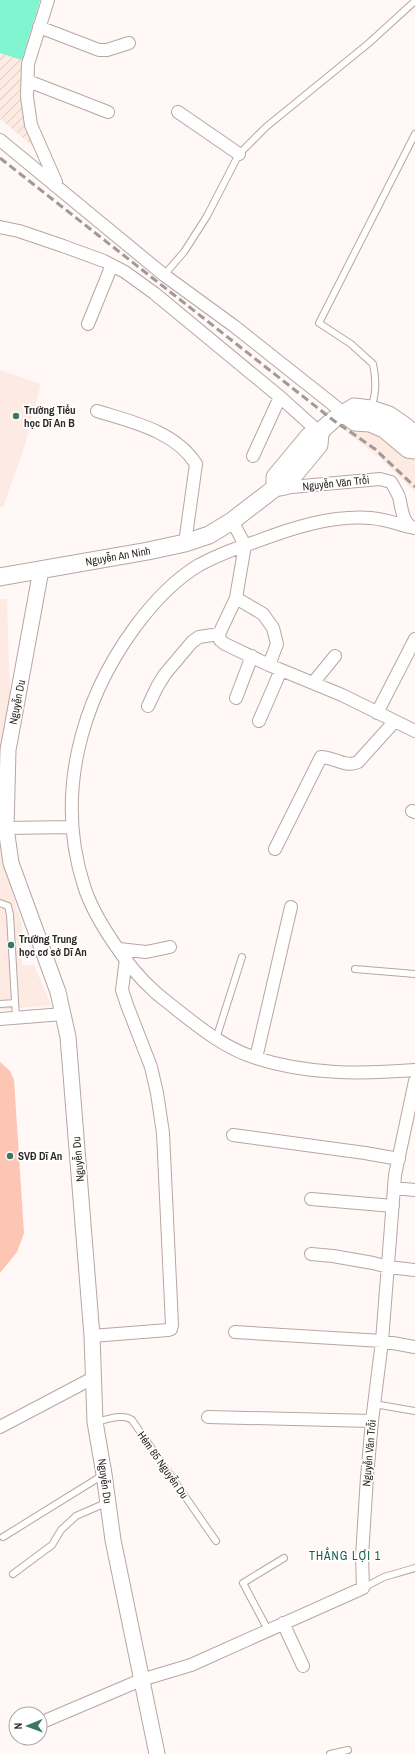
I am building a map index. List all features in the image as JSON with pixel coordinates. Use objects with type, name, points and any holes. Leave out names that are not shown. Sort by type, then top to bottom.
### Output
[{"type":"main road","points":[[275,488],[275,478],[309,436],[320,433],[333,420],[345,414],[354,407],[371,409],[389,415],[415,435]]},
{"type":"main road","points":[[345,414],[355,422],[370,423],[384,429],[408,449],[415,450]]},
{"type":"main road","name":"Nguyễn An Ninh","points":[[0,577],[148,552],[185,543],[209,535],[232,522],[275,488]]},
{"type":"street","points":[[48,0],[28,64],[27,97],[31,125],[58,186]]},
{"type":"street","points":[[39,27],[99,50],[107,50],[129,43]]},
{"type":"street","points":[[28,81],[108,112]]},
{"type":"street","points":[[178,112],[240,154]]},
{"type":"street","points":[[0,140],[58,186],[164,275],[234,326],[345,414]]},
{"type":"street","points":[[0,227],[32,235],[104,261],[125,272],[154,293],[280,397],[320,433]]},
{"type":"street","points":[[88,324],[112,265]]},
{"type":"street","points":[[253,456],[280,397]]},
{"type":"street","points":[[97,411],[152,428],[188,452],[196,464],[185,543]]},
{"type":"street","name":"Nguyễn Văn Trỗi","points":[[275,488],[380,479],[391,482],[399,496],[406,521],[413,528]]},
{"type":"street","points":[[413,528],[372,518],[327,520],[245,545],[199,566],[170,587],[144,615],[120,648],[103,677],[79,740],[71,803],[74,844],[84,888],[101,922],[126,959],[151,989],[216,1038],[256,1058],[292,1066],[332,1072],[367,1073],[415,1070]]},
{"type":"street","points":[[232,522],[245,545],[236,598],[219,634],[220,640],[269,665],[313,683],[415,731]]},
{"type":"street","name":"Nguyễn Du","points":[[41,570],[8,750],[6,828],[11,863],[58,992],[68,1037],[92,1336],[95,1422],[113,1540],[157,1754]]},
{"type":"street","points":[[236,598],[263,614],[273,628],[277,644],[269,665]]},
{"type":"street","points":[[148,706],[165,674],[192,642],[199,637],[219,634]]},
{"type":"street","points":[[377,713],[415,639]]},
{"type":"street","points":[[236,698],[252,656]]},
{"type":"street","points":[[313,683],[335,656]]},
{"type":"street","points":[[259,721],[281,670]]},
{"type":"street","points":[[275,849],[321,757],[329,757],[346,764],[358,762],[395,721]]},
{"type":"street","points":[[6,828],[72,827]]},
{"type":"street","points":[[256,1058],[291,906]]},
{"type":"street","points":[[119,949],[146,952],[170,947]]},
{"type":"street","points":[[92,1336],[168,1330],[172,1325],[163,1133],[157,1093],[151,1067],[122,990],[126,959]]},
{"type":"street","points":[[0,1019],[63,1014]]},
{"type":"street","name":"Nguyễn Văn Trỗi","points":[[363,1588],[362,1556],[372,1421],[382,1341],[392,1206],[399,1159],[415,1081]]},
{"type":"street","points":[[233,1135],[399,1159]]},
{"type":"street","points":[[394,1188],[415,1190]]},
{"type":"street","points":[[311,1199],[392,1206]]},
{"type":"street","points":[[311,1254],[358,1260],[388,1267],[415,1270]]},
{"type":"street","points":[[235,1332],[382,1341],[415,1347]]},
{"type":"street","points":[[0,1426],[93,1378]]},
{"type":"street","points":[[208,1417],[372,1421]]},
{"type":"street","points":[[48,1720],[141,1680],[191,1665],[363,1588]]},
{"type":"street","points":[[283,1623],[303,1666]]},
{"type":"lane","points":[[164,275],[184,252],[207,216],[240,154],[266,127],[369,43],[415,1]]},
{"type":"lane","points":[[371,409],[375,398],[375,376],[373,364],[351,344],[319,323],[415,134]]},
{"type":"lane","points":[[0,903],[8,906],[16,1018]]},
{"type":"lane","points":[[216,1038],[242,957]]},
{"type":"lane","points":[[355,969],[415,974]]},
{"type":"lane","points":[[0,1004],[15,1003]]},
{"type":"lane","points":[[374,1404],[415,1411]]},
{"type":"lane","name":"Hẻm 85 Nguyễn Du","points":[[95,1422],[129,1417],[216,1541]]},
{"type":"lane","points":[[3,1537],[104,1474]]},
{"type":"lane","points":[[13,1574],[52,1545],[62,1530],[76,1516],[108,1502]]},
{"type":"lane","points":[[268,1630],[243,1583],[284,1558]]},
{"type":"lane","points":[[363,1588],[384,1577],[415,1568]]},
{"type":"lane","points":[[330,1754],[348,1750]]},
{"type":"shaded area","points":[[0,0],[45,0],[29,72],[40,152],[0,119]]},
{"type":"shaded area","name":"Trường Tiểu học Dĩ An B","points":[[0,370],[41,384],[24,448],[3,507],[0,507]]},
{"type":"shaded area","points":[[355,425],[364,425],[415,457],[415,492],[381,459],[345,431]]},
{"type":"shaded area","points":[[0,599],[7,599],[10,694],[1,744],[0,777]]},
{"type":"shaded area","name":"Trường Trung học cơ sở Dĩ An","points":[[0,843],[1,854],[22,925],[22,965],[34,965],[51,1005],[0,1010]]},
{"type":"shaded area","name":"SVĐ Dĩ An","points":[[0,1062],[10,1071],[14,1080],[24,1233],[17,1252],[0,1273]]},
{"type":"building","points":[[0,0],[40,0],[22,60],[0,53]]},
{"type":"railway","points":[[0,158],[333,420],[375,449],[415,487]]},
{"type":"place","name":"Trường Tiểu học Dĩ An B","points":[[16,416]]},
{"type":"place","name":"Trường Trung học cơ sở Dĩ An","points":[[11,945]]},
{"type":"place","name":"SVĐ Dĩ An","points":[[10,1156]]},
{"type":"district","name":"THẮNG LỢI 1","points":[[345,1556]]}]
